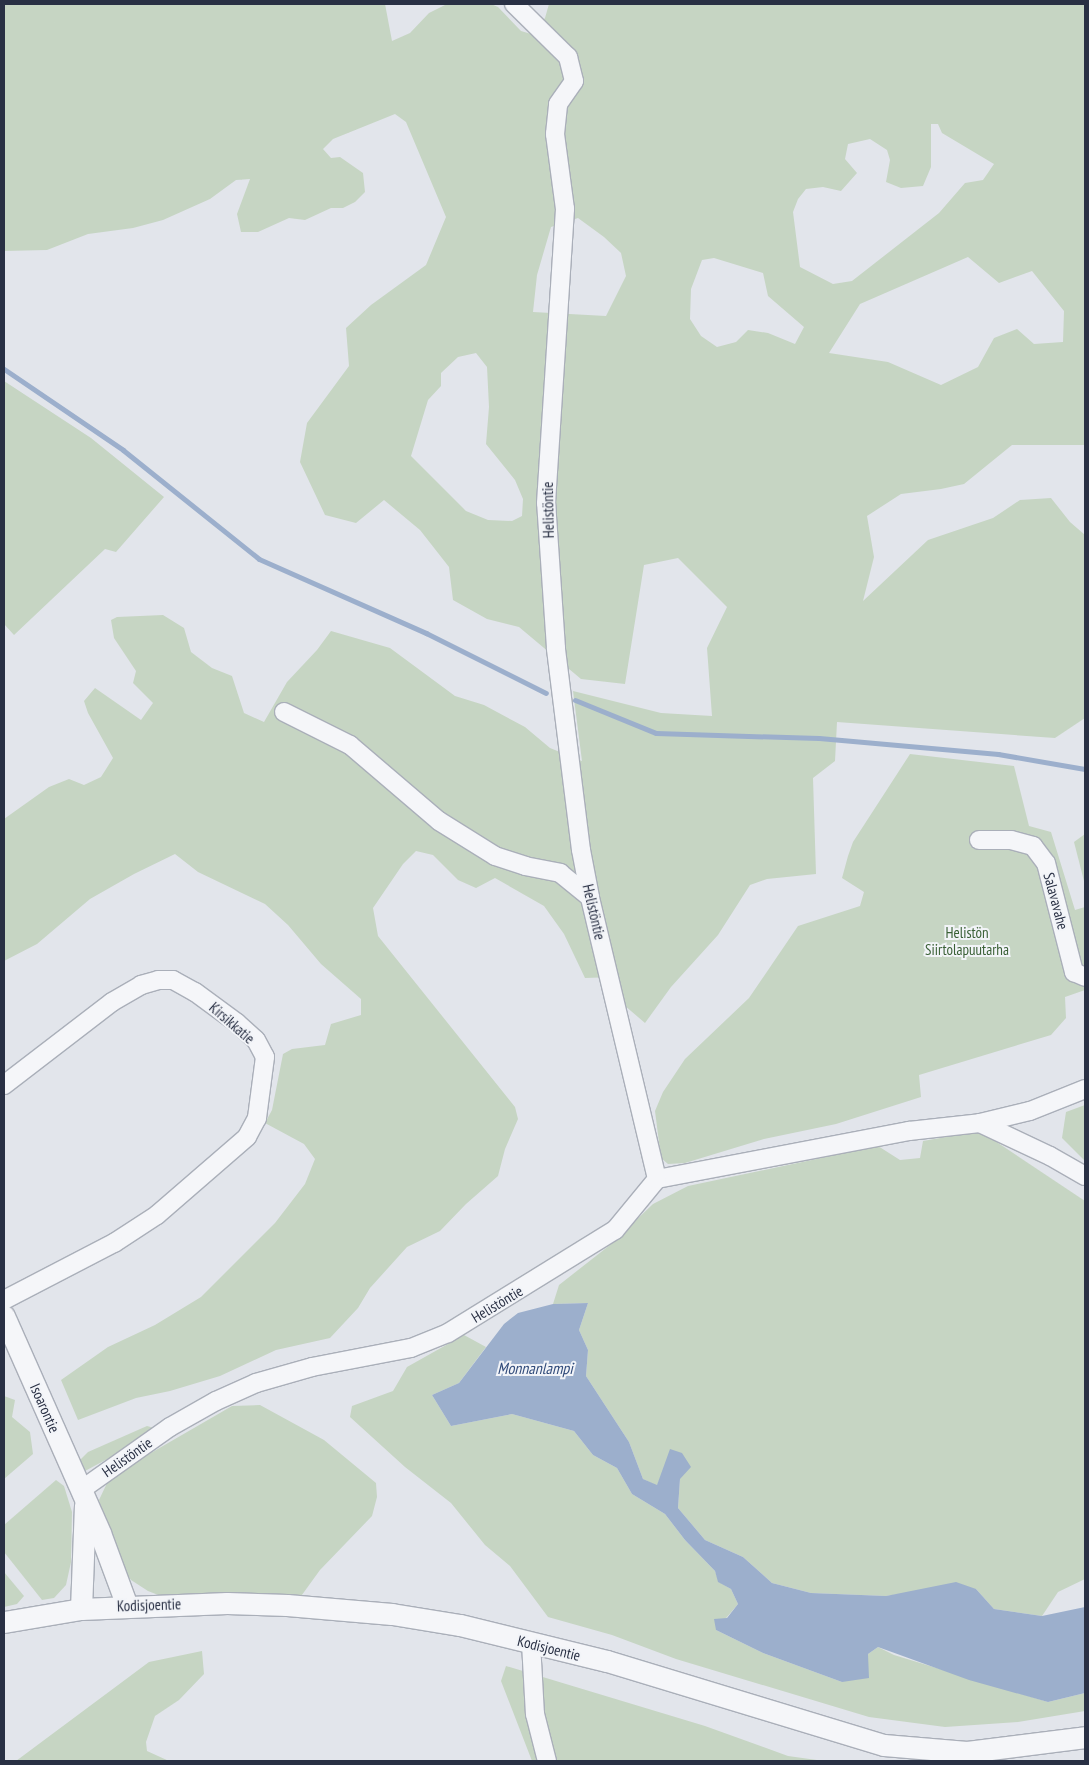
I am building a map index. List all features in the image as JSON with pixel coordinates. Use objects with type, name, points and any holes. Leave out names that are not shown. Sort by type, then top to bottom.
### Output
[{"type":"street","name":"Helistöntie","points":[[83,1495],[170,1427],[216,1400],[256,1383],[312,1367],[411,1348],[448,1333],[615,1230],[657,1179],[590,897],[581,850],[556,648],[546,504],[565,209],[555,134],[558,104],[574,81],[568,57],[514,4]]},
{"type":"street","points":[[284,712],[350,745],[439,821],[495,856],[526,866],[560,873],[590,897]]},
{"type":"street","name":"Salavavahe","points":[[979,840],[1010,840],[1033,846],[1038,852],[1046,864],[1051,880],[1074,972],[1085,977]]},
{"type":"street","name":"Kirsikkatie","points":[[4,1085],[112,1002],[141,985],[158,980],[173,980],[209,1002],[256,1040],[265,1057],[257,1118],[247,1137],[157,1215],[114,1244],[4,1300]]},
{"type":"street","points":[[657,1179],[909,1131],[980,1123],[1030,1111],[1085,1089]]},
{"type":"street","points":[[980,1123],[1050,1156],[1085,1176]]},
{"type":"street","name":"Isoarontie","points":[[4,1316],[100,1532],[126,1606]]},
{"type":"street","name":"Isoarontie","points":[[81,1609],[83,1495]]},
{"type":"street","name":"Kodisjoentie","points":[[4,1622],[81,1609],[227,1603],[287,1605],[392,1614],[460,1625],[607,1661],[884,1746],[967,1752],[1085,1737]]},
{"type":"street","points":[[531,1643],[535,1714],[547,1761]]},
{"type":"green space","points":[[4,4],[385,4],[392,41],[410,33],[429,13],[447,4],[491,4],[498,7],[521,31],[531,34],[545,18],[549,4],[1085,4],[1085,445],[1012,445],[964,484],[901,494],[867,516],[874,557],[863,601],[928,540],[993,518],[1020,500],[1051,498],[1070,522],[1085,535],[1085,718],[1055,738],[837,722],[835,761],[813,778],[816,874],[767,879],[750,885],[718,935],[671,987],[645,1023],[624,1005],[615,977],[585,978],[564,934],[544,906],[495,878],[476,888],[458,880],[433,855],[416,851],[403,864],[373,908],[378,936],[515,1107],[518,1119],[505,1149],[498,1176],[466,1204],[440,1231],[407,1247],[370,1288],[358,1308],[330,1338],[276,1350],[220,1376],[170,1391],[136,1398],[78,1420],[61,1380],[108,1347],[155,1325],[201,1297],[275,1223],[305,1184],[315,1159],[304,1144],[265,1123],[272,1110],[283,1054],[292,1049],[325,1045],[331,1024],[361,1015],[361,999],[321,964],[288,925],[265,904],[198,872],[175,854],[134,874],[90,899],[37,944],[4,961],[4,819],[49,787],[69,779],[84,785],[101,777],[113,758],[88,713],[84,701],[95,688],[141,720],[153,703],[133,683],[136,671],[114,638],[111,620],[117,617],[163,615],[184,628],[191,652],[212,668],[232,676],[244,713],[264,722],[287,682],[317,650],[331,631],[390,648],[455,696],[484,705],[525,727],[550,748],[582,761],[573,691],[661,713],[712,716],[707,648],[727,607],[678,558],[644,565],[625,684],[581,679],[519,627],[487,619],[453,600],[449,567],[420,530],[384,500],[356,523],[325,515],[300,462],[307,423],[349,366],[346,328],[371,305],[426,265],[446,217],[406,122],[395,114],[333,139],[323,149],[331,158],[340,157],[363,173],[365,192],[355,202],[343,208],[331,208],[305,220],[289,218],[258,232],[241,232],[237,214],[250,179],[236,180],[210,199],[163,220],[133,228],[88,234],[47,250],[4,251]],"holes":[[[931,124],[938,124],[942,133],[994,164],[983,180],[965,183],[939,213],[852,281],[833,284],[800,267],[793,212],[798,199],[806,189],[823,187],[841,191],[857,173],[845,159],[848,144],[870,139],[887,150],[890,160],[886,182],[901,188],[923,186],[931,167]],[[578,218],[604,237],[621,253],[626,276],[606,316],[533,312],[537,275],[551,227]],[[968,257],[999,283],[1032,271],[1064,311],[1063,342],[1034,344],[1017,329],[994,338],[978,367],[941,385],[888,362],[829,353],[860,304]],[[714,258],[763,273],[768,296],[804,327],[795,344],[768,333],[748,330],[736,342],[717,347],[701,336],[690,319],[691,289],[702,260]],[[476,353],[487,367],[489,407],[486,444],[515,480],[523,499],[522,516],[512,521],[488,520],[466,511],[411,456],[428,400],[441,386],[441,373],[458,357]]]},
{"type":"green space","points":[[4,381],[91,438],[164,497],[116,552],[105,549],[14,635],[4,624]]},
{"type":"green space","name":"Helistön Siirtolapuutarha","points":[[910,754],[1014,766],[1029,826],[1051,832],[1075,910],[1085,907],[1085,990],[1065,997],[1066,1018],[1051,1035],[919,1075],[921,1097],[836,1124],[764,1139],[685,1163],[668,1164],[661,1158],[655,1111],[663,1092],[685,1059],[749,998],[798,926],[860,906],[864,892],[842,878],[848,856],[853,842]]},
{"type":"green space","points":[[1085,834],[1085,885],[1074,842]]},
{"type":"green space","points":[[1085,1105],[1085,1161],[1062,1138],[1066,1112]]},
{"type":"green space","points":[[980,1131],[1085,1201],[1085,1579],[1058,1592],[1042,1616],[994,1609],[976,1589],[919,1591],[886,1596],[811,1593],[772,1583],[743,1557],[705,1540],[678,1508],[680,1479],[662,1473],[657,1486],[643,1479],[629,1442],[586,1376],[588,1350],[579,1330],[588,1303],[553,1304],[559,1285],[610,1245],[653,1204],[688,1186],[878,1146],[900,1160],[920,1158],[923,1141]]},
{"type":"green space","points":[[464,1335],[486,1347],[459,1383],[432,1395],[451,1426],[512,1414],[574,1431],[593,1455],[617,1468],[632,1494],[665,1514],[685,1540],[715,1571],[719,1582],[731,1589],[738,1604],[716,1630],[763,1653],[842,1682],[868,1654],[878,1647],[894,1655],[1048,1702],[1085,1693],[1085,1711],[1018,1722],[945,1727],[869,1717],[676,1659],[612,1635],[548,1617],[510,1566],[485,1545],[451,1503],[405,1467],[350,1417],[352,1406],[393,1391],[407,1367]]},
{"type":"green space","points":[[4,1396],[15,1400],[12,1417],[30,1432],[33,1454],[4,1479]]},
{"type":"green space","points":[[260,1405],[324,1440],[376,1483],[377,1497],[372,1516],[320,1570],[299,1599],[166,1598],[148,1591],[131,1580],[116,1560],[99,1500],[108,1481],[118,1472],[232,1406]]},
{"type":"green space","points":[[147,1426],[154,1428],[154,1434],[85,1471],[80,1460],[88,1452]]},
{"type":"green space","points":[[56,1480],[64,1486],[72,1512],[71,1562],[66,1585],[54,1598],[42,1600],[4,1552],[4,1525]]},
{"type":"green space","points":[[4,1572],[24,1596],[17,1604],[4,1607]]},
{"type":"green space","points":[[202,1651],[204,1674],[179,1700],[155,1716],[146,1742],[147,1751],[169,1761],[16,1761],[149,1662]]},
{"type":"green space","points":[[506,1666],[705,1726],[788,1756],[824,1761],[532,1761],[501,1681]]},
{"type":"water","name":"Monnanlampi","points":[[588,1303],[579,1330],[588,1350],[586,1376],[629,1442],[643,1479],[657,1485],[670,1449],[682,1453],[691,1467],[680,1479],[678,1508],[705,1540],[743,1557],[772,1583],[811,1593],[886,1596],[956,1582],[976,1589],[994,1609],[1042,1616],[1085,1607],[1085,1693],[1048,1702],[969,1680],[878,1647],[868,1654],[869,1678],[842,1682],[763,1653],[716,1630],[714,1619],[727,1618],[738,1604],[731,1589],[718,1582],[715,1571],[685,1540],[665,1514],[632,1494],[617,1468],[593,1455],[574,1431],[512,1414],[451,1426],[432,1395],[459,1383],[504,1324],[518,1313],[553,1304]]},
{"type":"waterway","points":[[4,369],[123,450],[259,559],[426,633],[546,693]]},
{"type":"waterway","points":[[575,700],[656,733],[819,738],[998,754],[1085,769]]}]
